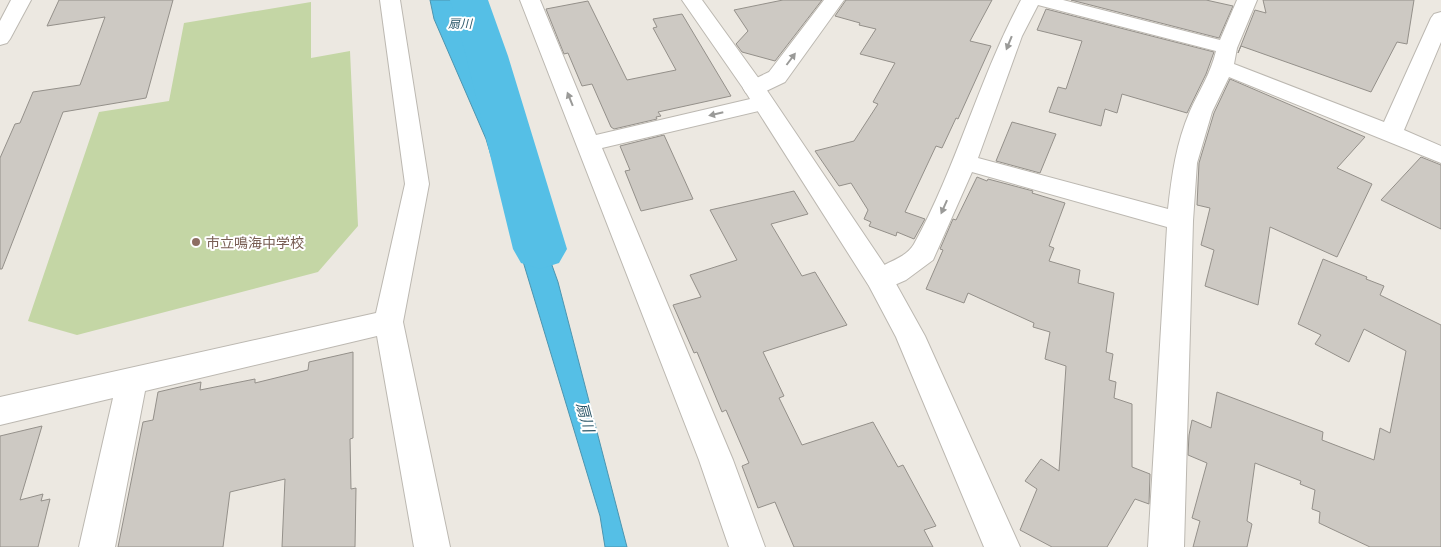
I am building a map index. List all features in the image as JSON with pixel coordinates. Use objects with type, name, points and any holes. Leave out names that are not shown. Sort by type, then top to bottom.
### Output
[{"type":"street","points":[[0,39],[21,0]]},
{"type":"street","points":[[390,0],[417,184],[390,322],[432,547]]},
{"type":"street","points":[[530,0],[716,460],[747,547]]},
{"type":"street","points":[[692,0],[880,280],[910,336],[1002,547]]},
{"type":"street","points":[[588,144],[758,96],[777,77],[834,0]]},
{"type":"street","points":[[880,280],[896,273],[923,253],[964,162],[1012,36],[1031,0]]},
{"type":"street","points":[[1040,0],[1225,58],[1441,155]]},
{"type":"street","points":[[1166,547],[1180,221],[1185,163],[1201,112],[1225,58],[1247,0]]},
{"type":"street","points":[[1391,133],[1441,18]]},
{"type":"street","points":[[964,162],[1180,221]]},
{"type":"street","points":[[0,411],[390,322]]},
{"type":"street","points":[[97,547],[132,381]]},
{"type":"green space","points":[[311,2],[311,58],[350,51],[358,226],[318,272],[77,335],[28,321],[99,112],[169,101],[184,23]]},
{"type":"water","name":"扇川","points":[[430,0],[480,0],[500,120],[558,282],[627,547],[605,547],[600,516],[486,139],[434,19]]},
{"type":"building","points":[[59,0],[173,0],[146,98],[63,112],[2,269],[0,269],[0,158],[15,124],[20,123],[33,92],[80,85],[105,17],[47,26]]},
{"type":"building","points":[[783,0],[822,0],[775,61],[742,52],[736,44],[748,31],[734,10]]},
{"type":"building","points":[[846,0],[992,0],[970,41],[991,46],[958,119],[956,118],[942,148],[936,146],[905,212],[925,219],[914,239],[897,232],[896,236],[869,226],[871,222],[864,219],[868,210],[851,183],[839,186],[815,151],[854,141],[878,104],[873,102],[895,63],[860,54],[876,29],[835,16]]},
{"type":"building","points":[[1071,0],[1206,0],[1233,6],[1219,38]]},
{"type":"building","points":[[1263,0],[1414,0],[1407,44],[1397,42],[1371,92],[1241,46],[1238,53],[1255,10],[1266,13]]},
{"type":"building","points":[[588,1],[627,80],[676,70],[653,28],[657,27],[653,19],[682,14],[731,96],[658,112],[661,116],[656,117],[657,119],[614,129],[611,127],[592,84],[582,86],[568,53],[564,54],[546,9]]},
{"type":"building","points":[[1046,9],[1214,52],[1206,74],[1187,113],[1122,94],[1117,113],[1105,109],[1101,126],[1049,112],[1058,87],[1066,89],[1082,41],[1037,30]]},
{"type":"building","points":[[1230,79],[1365,137],[1337,168],[1372,184],[1337,257],[1270,227],[1258,305],[1205,286],[1214,250],[1201,245],[1210,208],[1197,205],[1199,163],[1214,113]]},
{"type":"building","points":[[1012,122],[1056,134],[1040,173],[996,161]]},
{"type":"building","points":[[664,135],[693,199],[641,211],[625,171],[630,170],[620,146]]},
{"type":"building","points":[[1421,157],[1441,165],[1441,229],[1381,200]]},
{"type":"building","points":[[977,177],[1033,191],[1032,193],[1065,203],[1049,246],[1054,248],[1049,261],[1080,270],[1078,283],[1114,293],[1106,352],[1113,354],[1109,380],[1116,382],[1114,398],[1132,404],[1132,467],[1150,474],[1149,504],[1135,499],[1107,547],[1052,547],[1020,530],[1037,489],[1025,481],[1041,459],[1059,471],[1066,366],[1045,359],[1050,332],[1033,327],[1034,323],[968,293],[964,303],[926,289],[943,250],[940,249],[953,219],[956,220]]},
{"type":"building","points":[[794,191],[808,214],[771,224],[802,276],[815,272],[847,325],[763,352],[784,396],[779,398],[802,445],[873,422],[898,467],[903,465],[936,526],[924,530],[933,547],[794,547],[775,502],[758,508],[742,466],[749,463],[726,410],[722,412],[697,352],[694,353],[673,305],[701,297],[690,275],[737,260],[710,210]]},
{"type":"building","points":[[1323,259],[1384,286],[1380,295],[1441,325],[1441,547],[1370,547],[1319,523],[1320,512],[1312,509],[1315,490],[1300,484],[1301,481],[1255,463],[1247,521],[1252,524],[1247,547],[1193,547],[1200,521],[1192,518],[1207,463],[1188,455],[1189,435],[1192,420],[1211,428],[1217,392],[1323,432],[1322,440],[1374,460],[1380,428],[1390,433],[1406,351],[1364,329],[1349,362],[1315,344],[1321,335],[1298,324]]},
{"type":"building","points":[[353,352],[353,438],[350,439],[351,489],[356,488],[355,547],[282,547],[285,479],[230,492],[223,547],[118,547],[143,422],[153,420],[158,392],[201,382],[200,390],[255,379],[255,383],[308,370],[309,362]]},
{"type":"building","points":[[42,426],[20,500],[43,494],[41,501],[50,499],[38,547],[0,547],[0,436]]},
{"type":"waterway","name":"扇川","points":[[469,0],[487,56],[540,249]]},
{"type":"place","name":"市立鳴海中学校","points":[[196,242]]}]
